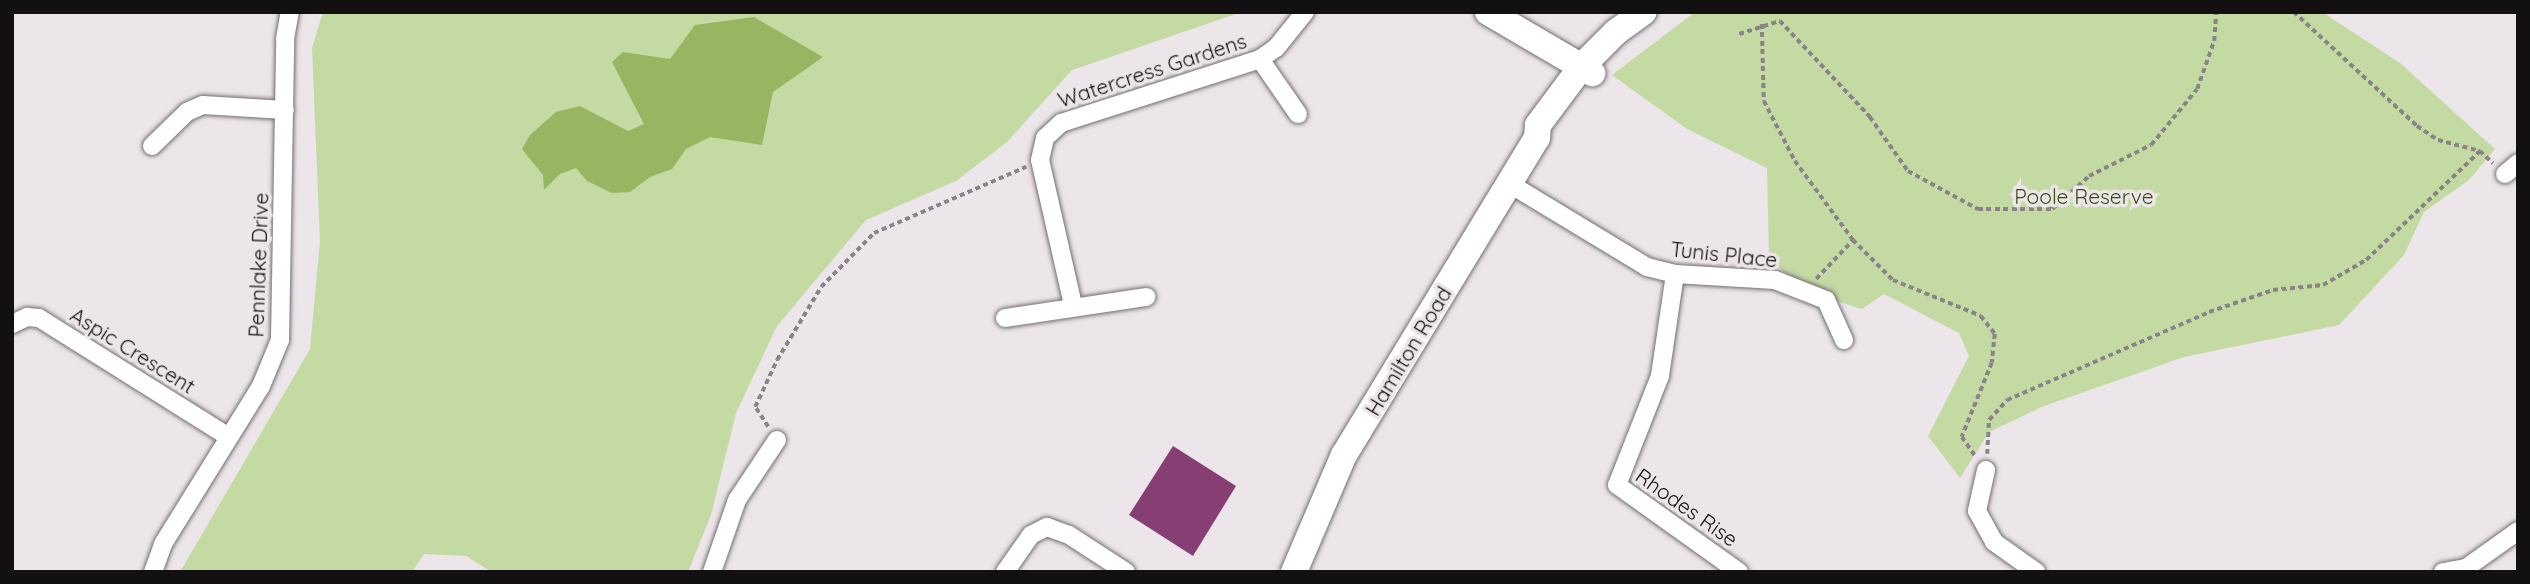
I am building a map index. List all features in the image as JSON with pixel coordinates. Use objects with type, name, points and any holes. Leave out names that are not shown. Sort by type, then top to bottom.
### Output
[{"type":"main road","points":[[1488,12],[1583,75]]},
{"type":"main road","name":"Hamilton Road","points":[[1294,572],[1344,455],[1537,138],[1549,133],[1583,75],[1637,17]]},
{"type":"street","name":"Pennlake Drive","points":[[153,572],[163,544],[227,436],[261,386],[280,341],[285,39],[290,12]]},
{"type":"street","name":"Watercress Gardens","points":[[1040,160],[1045,138],[1061,122],[1260,59],[1276,48],[1305,12]]},
{"type":"street","points":[[1260,59],[1298,114]]},
{"type":"street","points":[[152,146],[187,112],[203,104],[285,110]]},
{"type":"street","points":[[1040,160],[1073,305]]},
{"type":"street","name":"Tunis Place","points":[[1510,184],[1625,256],[1675,274],[1775,280],[1826,300],[1844,340]]},
{"type":"street","name":"Rhodes Rise","points":[[1675,274],[1660,376],[1617,485],[1739,572]]},
{"type":"street","points":[[1005,318],[1073,305],[1146,297]]},
{"type":"street","name":"Aspic Crescent","points":[[12,324],[27,317],[39,318],[227,436]]},
{"type":"street","points":[[712,572],[737,500],[777,440]]},
{"type":"street","points":[[1986,470],[1977,511],[1994,542],[2036,572]]},
{"type":"street","points":[[1005,572],[1031,535],[1047,527],[1069,535],[1126,572]]},
{"type":"street","points":[[2443,572],[2467,570],[2518,531]]},
{"type":"path","points":[[1739,34],[1762,24],[1780,21],[1870,117],[1908,171],[1978,209],[2052,209],[2088,176],[2151,145],[2197,89],[2214,41],[2216,12]]},
{"type":"path","points":[[2294,12],[2417,126],[2438,140],[2480,151],[2511,169]]},
{"type":"path","points":[[1762,24],[1764,101],[1795,161],[1853,240],[1893,280],[1981,317],[1995,334],[1992,363],[1962,438],[1986,470]]},
{"type":"path","points":[[1986,470],[1989,420],[2007,400],[2209,312],[2273,290],[2323,285],[2365,260],[2480,151]]},
{"type":"path","points":[[777,440],[755,407],[777,360],[821,287],[874,233],[1040,160]]},
{"type":"path","points":[[1805,292],[1853,240]]},
{"type":"green space","points":[[323,12],[1242,12],[1072,70],[1007,142],[956,181],[866,220],[777,326],[736,413],[711,515],[688,572],[492,572],[466,556],[424,554],[412,572],[180,572],[310,349],[320,241],[312,48]]},
{"type":"green space","name":"Poole Reserve","points":[[1695,12],[2322,12],[2400,63],[2495,149],[2469,180],[2424,212],[2404,255],[2339,325],[2184,357],[2044,406],[1989,432],[1960,478],[1928,436],[1969,356],[1959,333],[1884,294],[1862,309],[1805,291],[1769,258],[1767,168],[1687,129],[1612,75]]},
{"type":"shaded area","points":[[754,17],[823,57],[773,92],[762,145],[710,137],[686,149],[672,169],[650,177],[630,192],[612,193],[587,181],[576,168],[560,174],[544,190],[543,175],[522,149],[530,135],[556,112],[580,106],[628,131],[644,124],[612,62],[623,52],[670,59],[695,25]]},
{"type":"building","points":[[1173,446],[1236,486],[1193,556],[1129,515]]}]
